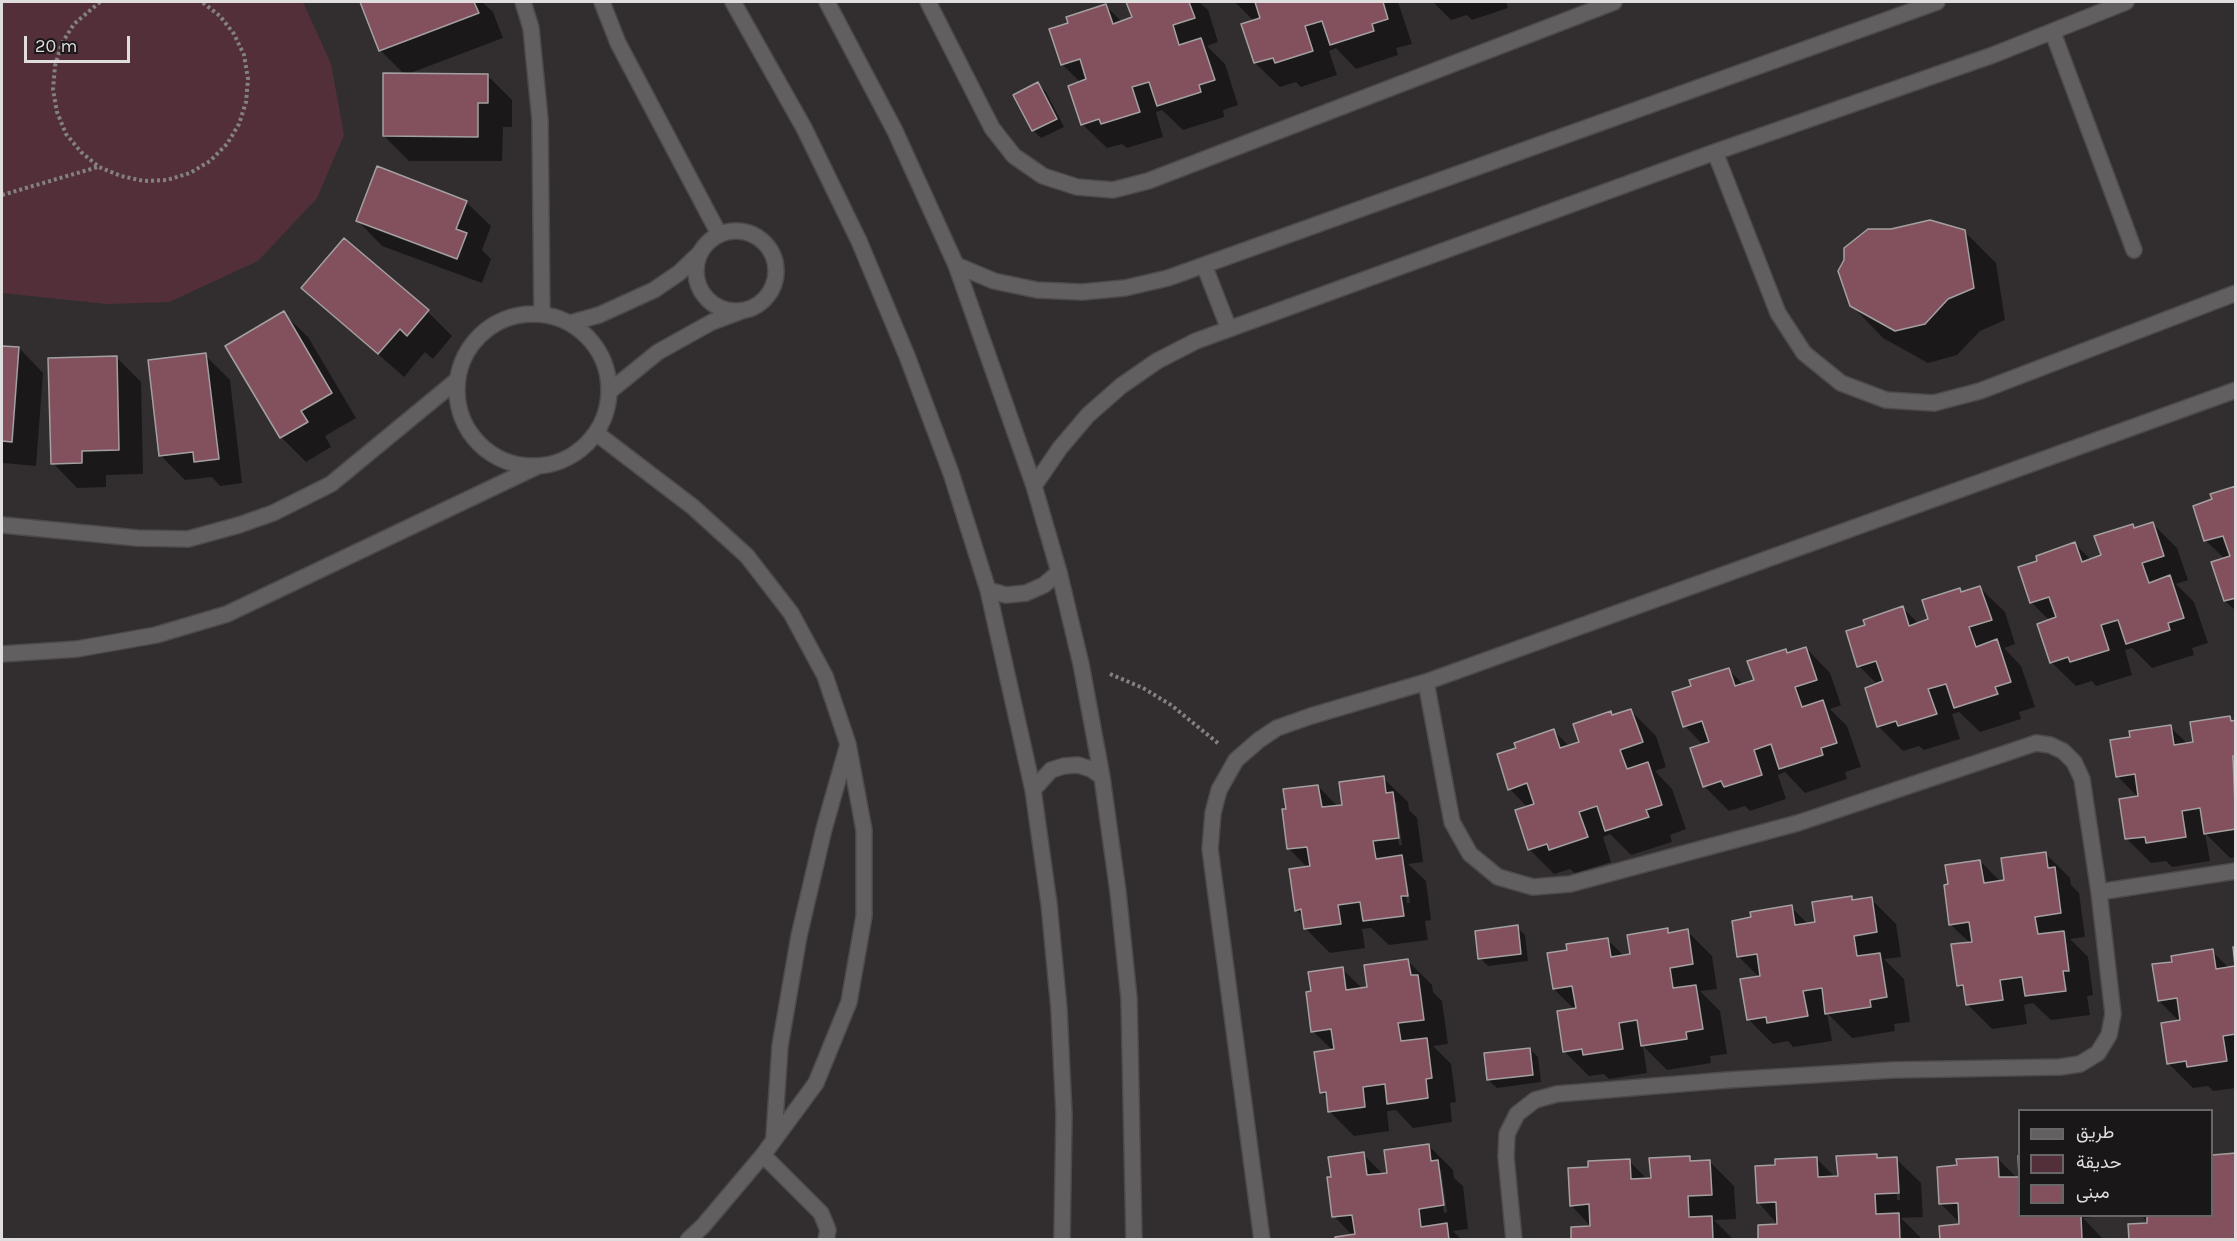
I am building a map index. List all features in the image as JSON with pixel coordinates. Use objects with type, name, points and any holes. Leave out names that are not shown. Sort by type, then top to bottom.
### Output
[{"type":"street","points":[[523,2],[531,28],[540,120],[542,314]]},
{"type":"street","points":[[602,2],[618,43],[719,234]]},
{"type":"street","points":[[733,2],[804,128],[859,241],[951,474],[988,590],[1033,790],[1049,904],[1059,1009],[1064,1115],[1062,1239]]},
{"type":"street","points":[[827,2],[895,131],[956,265],[1034,486],[1059,572],[1081,664],[1102,777],[1118,892],[1129,998],[1134,1239]]},
{"type":"street","points":[[928,2],[992,128],[1014,156],[1044,176],[1077,187],[1113,190],[1148,181],[1614,2]]},
{"type":"street","points":[[956,265],[994,281],[1037,290],[1082,292],[1125,288],[1168,278],[1937,2]]},
{"type":"street","points":[[1034,486],[1060,448],[1088,415],[1121,386],[1157,361],[1196,340],[2053,33],[2126,2]]},
{"type":"street","points":[[2053,33],[2133,250]]},
{"type":"street","points":[[1716,152],[1778,313],[1804,353],[1841,383],[1886,400],[1934,403],[1980,391],[2235,293]]},
{"type":"street","points":[[570,323],[609,311],[654,290],[679,273],[719,234],[744,231],[766,243],[777,266],[776,279],[764,301],[753,308],[712,322],[657,352],[610,391]]},
{"type":"street","points":[[700,253],[696,266],[697,281],[703,294],[713,305],[726,310],[741,311]]},
{"type":"street","points":[[1204,265],[1229,329]]},
{"type":"street","points":[[2,654],[77,649],[145,637],[227,614],[538,466],[561,461],[580,449],[596,433],[606,413],[610,391],[607,371],[599,351],[587,335],[570,323],[542,314],[522,314],[502,320],[485,330],[471,344],[461,362],[456,381],[458,407],[469,432],[487,451],[511,463],[538,466]]},
{"type":"street","points":[[2,525],[137,538],[188,539],[239,525],[273,513],[331,484],[456,381]]},
{"type":"street","points":[[1262,1239],[1210,849],[1213,813],[1219,790],[1236,760],[1258,740],[1277,728],[1426,682],[2235,390]]},
{"type":"street","points":[[596,433],[693,507],[747,556],[791,613],[825,676],[848,744],[864,830],[864,916],[849,1002],[816,1083],[774,1136],[763,1155],[703,1226],[688,1239]]},
{"type":"street","points":[[988,590],[1006,594],[1026,593],[1044,585],[1059,572]]},
{"type":"street","points":[[1426,682],[1452,822],[1470,854],[1498,877],[1533,887],[1581,881],[1798,823],[2036,743],[2050,745],[2063,751],[2074,762],[2082,779],[2099,892],[2113,1014],[2109,1035],[2098,1053],[2080,1064],[2060,1067],[1893,1070],[1728,1080],[1557,1094],[1535,1100],[1517,1114],[1507,1134],[1506,1157],[1514,1239]]},
{"type":"street","points":[[774,1136],[780,1046],[799,936],[824,829],[848,744]]},
{"type":"street","points":[[1033,790],[1051,770],[1064,766],[1078,765],[1091,769],[1102,777]]},
{"type":"street","points":[[2099,892],[2235,871]]},
{"type":"street","points":[[763,1155],[821,1213],[828,1230],[826,1239]]},
{"type":"path","points":[[100,2],[74,24],[62,43],[55,66],[53,90],[57,112],[66,134],[81,152],[99,167],[121,176],[144,181],[167,180],[190,173],[210,161],[226,144],[239,124],[246,102],[248,79],[244,56],[234,34],[220,16],[202,2]]},
{"type":"path","points":[[2,195],[99,167]]},
{"type":"path","points":[[1081,664],[1117,677],[1171,705],[1203,729]]},
{"type":"green space","points":[[2,2],[303,2],[331,64],[344,135],[317,198],[258,261],[169,302],[107,304],[2,293]]},
{"type":"building","points":[[360,2],[474,2],[479,13],[379,51]]},
{"type":"building","points":[[1126,2],[1189,2],[1195,18],[1173,25],[1179,45],[1201,38],[1215,80],[1199,85],[1201,92],[1157,106],[1149,82],[1132,87],[1140,112],[1101,124],[1099,119],[1081,125],[1068,86],[1086,79],[1080,59],[1061,65],[1049,29],[1068,23],[1066,17],[1106,4],[1113,24],[1132,17]]},
{"type":"building","points":[[1255,2],[1383,2],[1388,19],[1372,24],[1374,31],[1330,45],[1322,21],[1305,26],[1313,51],[1275,63],[1273,58],[1254,63],[1241,24],[1260,18]]},
{"type":"building","points":[[383,73],[488,74],[488,103],[478,103],[478,137],[383,136]]},
{"type":"building","points":[[1038,82],[1057,119],[1032,131],[1013,95]]},
{"type":"building","points":[[377,166],[467,201],[456,229],[467,233],[457,259],[356,221]]},
{"type":"building","points":[[1930,220],[1965,230],[1974,288],[1948,299],[1925,324],[1895,331],[1850,306],[1838,271],[1844,260],[1844,248],[1868,229],[1891,229]]},
{"type":"building","points":[[344,238],[429,310],[407,336],[400,329],[378,354],[301,288]]},
{"type":"building","points":[[284,311],[332,393],[301,411],[308,422],[280,438],[225,346]]},
{"type":"building","points":[[2,346],[19,347],[12,442],[2,441]]},
{"type":"building","points":[[206,353],[219,459],[194,462],[193,452],[159,456],[148,360]]},
{"type":"building","points":[[117,356],[119,450],[82,451],[82,463],[51,464],[48,358]]},
{"type":"building","points":[[2236,486],[2236,598],[2224,601],[2211,562],[2230,556],[2223,536],[2204,541],[2193,506],[2212,499],[2210,494]]},
{"type":"building","points":[[2153,522],[2164,556],[2142,563],[2149,583],[2170,575],[2184,618],[2168,623],[2170,630],[2126,644],[2118,620],[2101,625],[2109,650],[2070,662],[2068,657],[2050,663],[2037,624],[2056,617],[2049,597],[2030,603],[2018,567],[2037,561],[2036,556],[2075,542],[2082,562],[2101,555],[2094,536],[2133,524],[2134,528]]},
{"type":"building","points":[[1980,586],[1992,620],[1969,627],[1976,647],[1997,639],[2011,682],[1995,687],[1998,694],[1954,708],[1946,684],[1928,689],[1937,714],[1898,726],[1896,721],[1877,727],[1865,688],[1883,681],[1876,661],[1857,667],[1846,631],[1865,625],[1863,620],[1903,606],[1909,626],[1928,619],[1922,600],[1960,588],[1961,592]]},
{"type":"building","points":[[1806,647],[1817,680],[1795,687],[1802,707],[1823,700],[1837,743],[1821,748],[1823,755],[1779,769],[1771,744],[1754,750],[1762,775],[1724,787],[1721,781],[1703,787],[1690,748],[1709,742],[1702,721],[1683,727],[1672,692],[1691,686],[1689,680],[1729,668],[1735,686],[1754,680],[1747,661],[1786,649],[1787,653]]},
{"type":"building","points":[[1631,709],[1643,742],[1620,750],[1627,769],[1648,762],[1662,805],[1646,810],[1649,817],[1605,831],[1597,806],[1579,812],[1588,837],[1549,850],[1547,844],[1528,850],[1515,810],[1534,804],[1527,783],[1508,790],[1497,754],[1516,748],[1514,743],[1554,729],[1560,748],[1579,742],[1573,724],[1611,711],[1612,715]]},
{"type":"building","points":[[2230,716],[2231,721],[2236,720],[2236,755],[2233,756],[2236,829],[2204,834],[2200,808],[2182,811],[2186,837],[2146,843],[2145,837],[2125,839],[2119,799],[2138,796],[2135,774],[2116,777],[2110,740],[2130,737],[2129,731],[2171,725],[2174,745],[2193,742],[2190,722]]},
{"type":"building","points":[[1384,776],[1386,793],[1393,792],[1399,838],[1373,841],[1376,859],[1402,855],[1408,896],[1401,896],[1404,916],[1363,921],[1360,902],[1338,905],[1341,924],[1304,929],[1301,909],[1295,911],[1289,869],[1310,866],[1307,847],[1287,849],[1282,809],[1286,809],[1283,789],[1318,785],[1322,807],[1342,805],[1339,782]]},
{"type":"building","points":[[2046,852],[2048,868],[2055,867],[2061,913],[2035,917],[2038,934],[2064,931],[2069,971],[2063,971],[2066,991],[2025,996],[2022,977],[2000,980],[2003,1000],[1966,1005],[1963,985],[1957,986],[1951,944],[1972,942],[1969,922],[1949,925],[1944,885],[1948,884],[1945,865],[1980,860],[1984,883],[2004,880],[2001,858]]},
{"type":"building","points":[[1852,896],[1852,900],[1872,897],[1877,932],[1854,936],[1857,956],[1880,953],[1887,997],[1870,1000],[1871,1007],[1825,1014],[1822,988],[1803,991],[1808,1016],[1767,1023],[1766,1017],[1747,1020],[1740,979],[1760,976],[1757,954],[1737,957],[1732,921],[1751,917],[1750,912],[1792,905],[1795,925],[1815,922],[1812,902]]},
{"type":"building","points":[[1518,925],[1521,954],[1478,959],[1475,931]]},
{"type":"building","points":[[1668,928],[1668,933],[1688,929],[1693,964],[1670,968],[1673,988],[1696,985],[1703,1029],[1686,1032],[1687,1039],[1641,1046],[1637,1020],[1619,1023],[1623,1049],[1583,1055],[1582,1049],[1563,1052],[1557,1011],[1576,1008],[1572,986],[1553,989],[1547,953],[1567,950],[1566,944],[1608,938],[1611,957],[1630,954],[1627,935]]},
{"type":"building","points":[[2233,947],[2236,947],[2236,1034],[2223,1036],[2227,1061],[2187,1067],[2186,1061],[2167,1064],[2161,1023],[2180,1020],[2177,998],[2158,1001],[2152,964],[2172,962],[2171,956],[2213,949],[2216,969],[2235,966]]},
{"type":"building","points":[[1408,959],[1411,975],[1418,975],[1424,1020],[1398,1023],[1401,1041],[1427,1038],[1432,1078],[1426,1079],[1428,1098],[1387,1104],[1385,1084],[1363,1087],[1365,1107],[1328,1112],[1326,1092],[1320,1093],[1314,1052],[1334,1049],[1331,1029],[1311,1032],[1306,992],[1311,991],[1308,972],[1343,967],[1346,990],[1367,987],[1364,965]]},
{"type":"building","points":[[1530,1048],[1533,1075],[1487,1080],[1484,1053]]},
{"type":"building","points":[[1429,1144],[1431,1161],[1438,1160],[1444,1205],[1419,1209],[1421,1227],[1447,1223],[1449,1240],[1335,1240],[1335,1237],[1355,1234],[1352,1215],[1332,1217],[1327,1177],[1331,1177],[1328,1157],[1364,1152],[1367,1175],[1387,1173],[1384,1150]]},
{"type":"building","points":[[2236,1153],[2236,1240],[2129,1240],[2128,1224],[2147,1223],[2147,1217],[2213,1217],[2213,1155]]},
{"type":"building","points":[[1877,1154],[1877,1158],[1897,1157],[1899,1193],[1875,1194],[1876,1214],[1899,1213],[1900,1240],[1758,1240],[1758,1225],[1777,1224],[1776,1202],[1757,1203],[1755,1166],[1775,1165],[1775,1159],[1817,1157],[1818,1177],[1838,1176],[1836,1156]]},
{"type":"building","points":[[1690,1156],[1690,1161],[1710,1160],[1712,1195],[1688,1196],[1689,1217],[1712,1216],[1713,1240],[1571,1240],[1571,1227],[1590,1226],[1589,1204],[1570,1206],[1568,1168],[1588,1167],[1588,1161],[1630,1159],[1631,1179],[1651,1178],[1649,1158]]},
{"type":"building","points":[[1998,1157],[1999,1177],[2018,1177],[2018,1217],[2081,1217],[2082,1240],[1940,1240],[1939,1226],[1959,1224],[1958,1203],[1939,1204],[1937,1167],[1957,1165],[1956,1159]]}]
